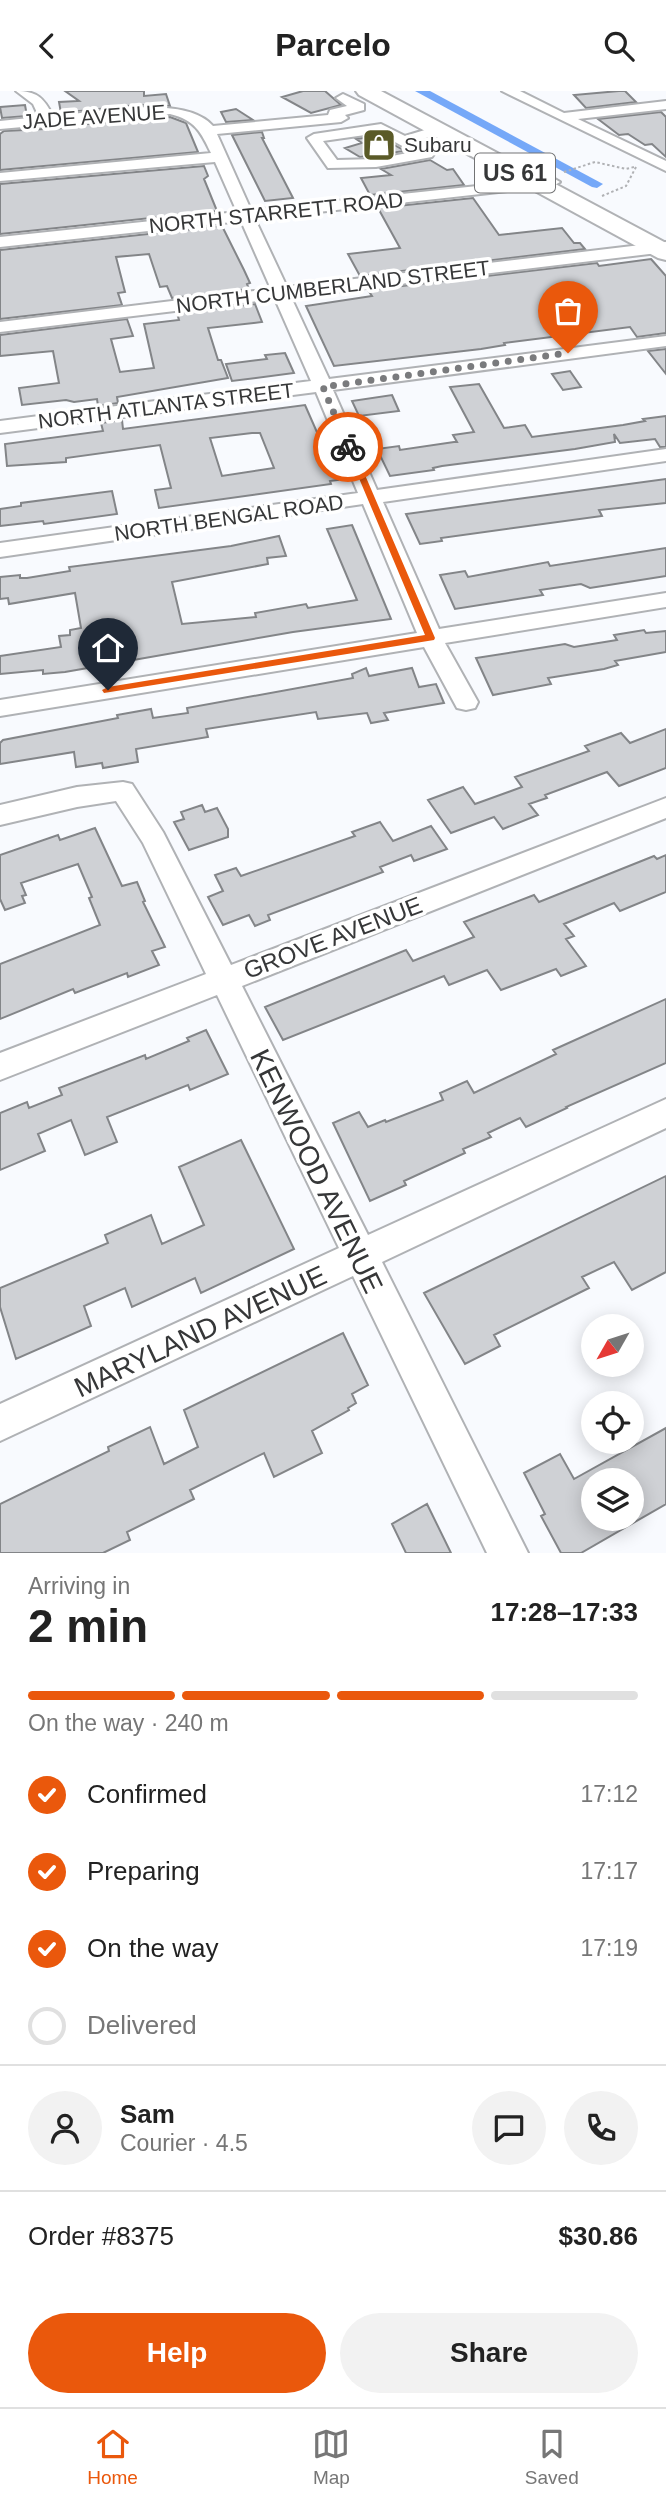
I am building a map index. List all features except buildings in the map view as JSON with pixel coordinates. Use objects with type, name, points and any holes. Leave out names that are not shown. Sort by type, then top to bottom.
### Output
[{"type":"highway","name":"US 61","points":[[366,91],[550,180],[590,201],[664,247]]},
{"type":"highway","name":"US 61","points":[[383,91],[438,130],[550,180],[664,247]]},
{"type":"street","points":[[23,91],[39,102],[48,121]]},
{"type":"street","points":[[329,91],[359,107],[335,113],[337,119]]},
{"type":"street","points":[[343,98],[366,91]]},
{"type":"street","points":[[509,91],[659,164]]},
{"type":"street","points":[[562,117],[666,105]]},
{"type":"street","name":"JADE AVENUE","points":[[0,125],[170,110],[188,114],[206,126],[208,131]]},
{"type":"street","points":[[412,111],[208,131],[323,387],[430,638],[466,702]]},
{"type":"street","points":[[0,177],[220,156]]},
{"type":"street","name":"NORTH STARRETT ROAD","points":[[0,242],[550,180]]},
{"type":"street","name":"NORTH CUMBERLAND STREET","points":[[0,327],[664,247]]},
{"type":"street","name":"NORTH ATLANTA STREET","points":[[0,427],[666,341]]},
{"type":"street","name":"NORTH BENGAL ROAD","points":[[0,550],[666,455]]},
{"type":"street","points":[[0,708],[666,600]]},
{"type":"street","name":"KENWOOD AVENUE","points":[[0,815],[77,797],[122,791],[154,839],[508,1553]]},
{"type":"street","name":"GROVE AVENUE","points":[[0,1067],[666,807]]},
{"type":"street","name":"MARYLAND AVENUE","points":[[0,1423],[666,1113]]},
{"type":"lane","points":[[404,141],[427,154],[376,163],[333,165],[314,138],[381,128],[404,141],[438,130]]},
{"type":"path","points":[[550,180],[594,163],[624,169],[659,164]]},
{"type":"path","points":[[590,201],[624,188],[636,166]]},
{"type":"waterway","points":[[421,91],[597,184]]},
{"type":"way so far","points":[[348,447],[323,387],[568,353]]},
{"type":"place","name":"Subaru","points":[[379,145]]},
{"type":"route","points":[[108,690],[430,638],[348,447]]}]
